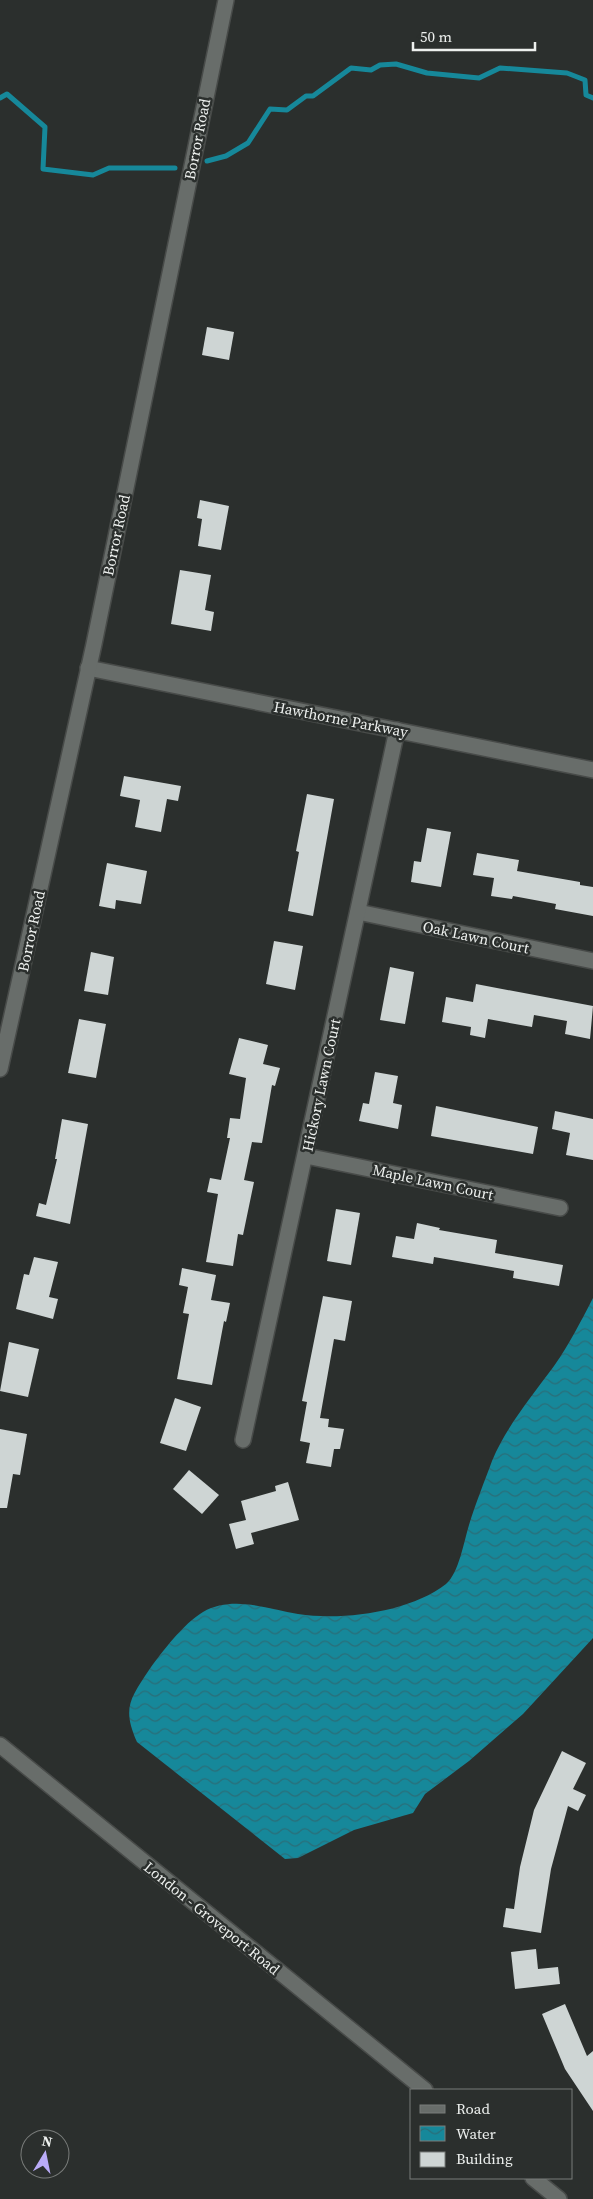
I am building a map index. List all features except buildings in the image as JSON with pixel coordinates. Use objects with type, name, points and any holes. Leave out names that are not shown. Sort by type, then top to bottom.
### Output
[{"type":"street","name":"Borror Road","points":[[0,1069],[88,668],[226,0]]},
{"type":"street","name":"Hawthorne Parkway","points":[[88,668],[593,770]]},
{"type":"street","name":"Hickory Lawn Court","points":[[243,1440],[397,730]]},
{"type":"street","name":"Oak Lawn Court","points":[[358,912],[593,961]]},
{"type":"street","name":"Maple Lawn Court","points":[[306,1156],[560,1208]]},
{"type":"street","name":"London - Groveport Road","points":[[0,1745],[424,2089]]},
{"type":"street","points":[[534,2179],[559,2199]]},
{"type":"water","points":[[593,1298],[593,1638],[523,1714],[469,1761],[425,1794],[413,1813],[354,1830],[298,1858],[285,1859],[137,1742],[132,1730],[129,1712],[130,1704],[137,1689],[154,1663],[181,1631],[195,1617],[214,1607],[238,1604],[316,1616],[355,1615],[395,1608],[431,1594],[446,1584],[451,1579],[458,1565],[474,1509],[498,1448],[520,1412],[565,1350]]},
{"type":"waterway","points":[[207,161],[226,156],[248,143],[270,109],[287,110],[306,96],[313,96],[351,68],[371,70],[380,65],[396,64],[427,73],[479,78],[500,68],[567,73],[585,80],[586,95],[593,98]]},
{"type":"waterway","points":[[0,98],[7,94],[45,127],[43,169],[93,175],[109,168],[175,168]]}]
